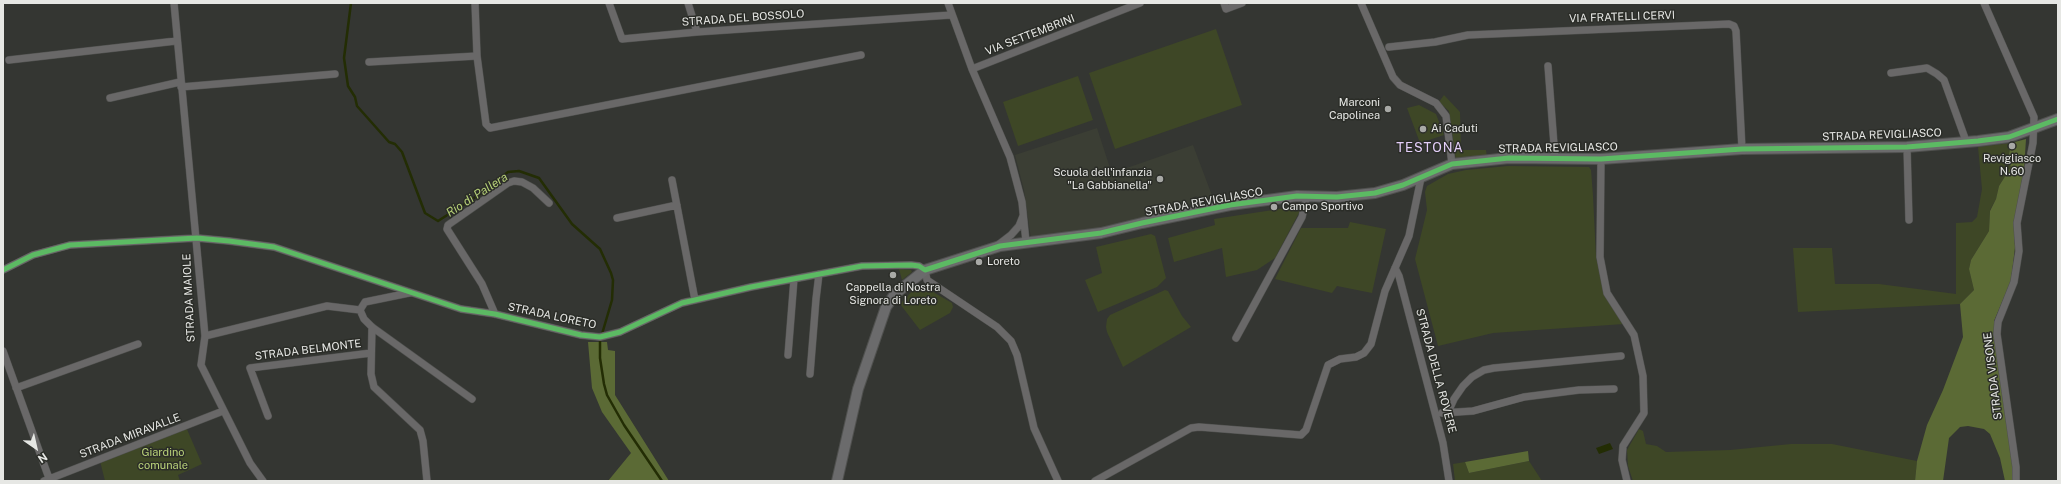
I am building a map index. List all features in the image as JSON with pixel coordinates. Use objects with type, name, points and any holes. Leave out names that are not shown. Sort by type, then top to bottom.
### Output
[{"type":"street","name":"STRADA MAIOLE","points":[[174,3],[180,84],[197,238],[205,336],[201,365],[250,463],[263,481]]},
{"type":"street","points":[[475,3],[477,56],[486,124],[490,128],[861,55]]},
{"type":"street","name":"STRADA DEL BOSSOLO","points":[[610,3],[622,39],[697,32],[951,15]]},
{"type":"street","points":[[688,3],[697,32]]},
{"type":"street","points":[[948,3],[951,15],[972,69],[1010,157],[1020,194],[1026,242]]},
{"type":"street","name":"VIA SETTEMBRINI","points":[[972,69],[1140,3]]},
{"type":"street","points":[[1224,3],[1226,9],[1242,3]]},
{"type":"street","points":[[1361,3],[1393,78],[1400,85],[1436,103],[1446,116],[1452,164]]},
{"type":"street","name":"STRADA VISONE","points":[[1984,3],[2034,117],[2033,143],[2017,223],[2019,251],[2014,282],[1998,322],[1997,334],[2016,467],[2016,481]]},
{"type":"street","name":"VIA FRATELLI CERVI","points":[[1389,47],[1435,42],[1468,35],[1729,24],[1736,30],[1742,149]]},
{"type":"street","points":[[9,60],[176,41]]},
{"type":"street","points":[[369,62],[477,56]]},
{"type":"street","points":[[1548,66],[1555,158]]},
{"type":"street","points":[[1891,73],[1927,68],[1944,80],[1966,141]]},
{"type":"street","points":[[110,98],[180,84],[335,74]]},
{"type":"street","name":"STRADA REVIGLIASCO","points":[[837,481],[858,389],[886,306],[895,294],[925,270],[993,249],[1026,242],[1101,233],[1142,222],[1230,206],[1307,196],[1337,197],[1375,193],[1421,178],[1452,164],[1509,158],[1600,159],[1742,149],[1907,147],[2009,136],[2057,121]]},
{"type":"street","name":"STRADA REVIGLIASCO","points":[[1907,147],[1910,220]]},
{"type":"street","points":[[1600,159],[1600,256],[1607,293],[1634,336],[1643,376],[1644,413],[1623,446],[1622,460],[1627,481]]},
{"type":"street","points":[[1095,481],[1191,428],[1199,427],[1300,435],[1309,423],[1328,365],[1340,359],[1356,357],[1364,353],[1371,344],[1385,291],[1409,236],[1421,178]]},
{"type":"street","points":[[672,180],[695,300]]},
{"type":"street","points":[[495,314],[482,284],[447,229],[448,225],[508,183],[514,181],[522,182],[533,188],[549,203]]},
{"type":"street","points":[[1236,338],[1302,217],[1307,196]]},
{"type":"street","points":[[617,218],[677,204]]},
{"type":"street","points":[[993,249],[1011,235],[1019,226],[1023,215]]},
{"type":"street","name":"STRADA LORETO","points":[[3,270],[33,255],[70,246],[197,238],[274,246],[461,309],[495,314],[545,327],[599,336],[620,332],[682,303],[794,279],[862,266],[911,265],[919,266],[925,270]]},
{"type":"street","name":"STRADA DELLA ROVERE","points":[[1395,268],[1399,276],[1443,443],[1449,481]]},
{"type":"street","points":[[925,270],[927,280],[997,327],[1011,341],[1017,355],[1034,428],[1058,481]]},
{"type":"street","points":[[810,374],[819,274]]},
{"type":"street","points":[[788,355],[794,279]]},
{"type":"street","points":[[360,310],[365,302],[412,293]]},
{"type":"street","points":[[205,336],[327,306],[360,310]]},
{"type":"street","points":[[360,310],[364,318],[372,327],[472,399]]},
{"type":"street","points":[[372,327],[371,374],[374,387],[420,430],[423,441],[427,481]]},
{"type":"street","points":[[16,388],[138,344]]},
{"type":"street","points":[[3,351],[48,480]]},
{"type":"street","name":"STRADA BELMONTE","points":[[268,416],[250,368],[371,353]]},
{"type":"street","points":[[1614,389],[1579,390],[1524,397],[1473,411],[1445,412],[1463,386],[1472,377],[1484,370],[1621,356]]},
{"type":"street","name":"STRADA MIRAVALLE","points":[[48,480],[223,411]]},
{"type":"shaded area","points":[[1097,128],[1112,174],[1117,169],[1121,170],[1193,145],[1213,198],[1202,201],[1196,196],[1190,199],[1191,204],[1177,208],[1176,204],[1167,207],[1165,212],[1110,227],[1031,239],[1024,190],[1015,155]]},
{"type":"shaded area","points":[[2026,139],[2024,170],[2014,223],[2015,247],[2011,281],[1994,321],[1994,338],[2004,388],[2013,469],[2012,481],[2005,481],[2000,458],[1990,434],[1984,429],[1968,426],[1960,427],[1949,438],[1943,481],[1915,481],[1917,461],[1927,425],[1943,390],[1963,337],[1960,304],[1974,290],[1969,269],[1971,260],[1989,231],[1990,211],[1996,199],[1999,186],[2011,167],[2008,160],[2011,143]]},
{"type":"shaded area","points":[[588,342],[607,342],[608,350],[615,351],[615,395],[669,481],[608,481],[631,453],[602,412],[592,388]]},
{"type":"shaded area","points":[[1610,443],[1613,449],[1599,454],[1596,448]]},
{"type":"shaded area","points":[[1528,451],[1529,461],[1469,473],[1465,462]]},
{"type":"green space","points":[[1216,29],[1242,105],[1115,149],[1089,73]]},
{"type":"green space","points":[[1078,76],[1093,120],[1018,146],[1003,102]]},
{"type":"green space","points":[[1444,95],[1460,112],[1461,150],[1486,150],[1487,158],[1456,160],[1449,111],[1439,102]]},
{"type":"green space","points":[[1419,105],[1436,114],[1444,135],[1420,143],[1407,108]]},
{"type":"green space","points":[[2011,143],[2008,160],[2011,167],[1999,186],[1996,199],[1990,210],[1989,231],[1971,260],[1969,269],[1974,290],[1960,304],[1798,312],[1793,248],[1832,248],[1835,284],[1879,284],[1956,294],[1956,223],[1972,222],[1977,217],[1982,189],[1978,147]]},
{"type":"green space","points":[[1508,166],[1589,167],[1591,170],[1596,257],[1604,294],[1624,324],[1493,333],[1438,346],[1415,259],[1427,210],[1425,192],[1427,186],[1448,174],[1466,170]]},
{"type":"green space","points":[[1299,206],[1301,209],[1275,258],[1257,270],[1226,277],[1222,248],[1174,262],[1168,238],[1215,225],[1214,219]]},
{"type":"green space","points":[[1350,222],[1386,229],[1372,293],[1337,286],[1332,293],[1275,279],[1301,228],[1348,228]]},
{"type":"green space","points":[[1151,234],[1155,236],[1166,278],[1157,287],[1098,312],[1085,280],[1102,273],[1096,247]]},
{"type":"green space","points":[[899,269],[911,270],[912,272],[902,280]]},
{"type":"green space","points":[[921,285],[952,303],[953,307],[950,313],[920,330],[900,304],[915,288]]},
{"type":"green space","points":[[1165,290],[1168,291],[1182,316],[1191,327],[1123,367],[1107,332],[1107,319],[1110,315]]},
{"type":"green space","name":"Giardino comunale","points":[[186,427],[202,464],[178,475],[180,481],[105,481],[100,461]]},
{"type":"green space","points":[[1639,429],[1643,431],[1646,444],[1657,446],[1666,452],[1730,450],[1791,444],[1832,444],[1917,461],[1915,481],[1633,481],[1628,466],[1627,450]]},
{"type":"green space","points":[[1529,461],[1542,481],[1455,481],[1453,464],[1465,462],[1469,473]]},
{"type":"waterway","name":"Rio di Pallera","points":[[351,3],[344,58],[348,86],[355,97],[357,106],[389,142],[395,144],[402,152],[425,213],[438,221],[480,194],[508,172],[519,171],[539,178],[572,224],[600,249],[611,273],[613,280],[612,300],[602,334]]},
{"type":"waterway","name":"Rio di Pallera","points":[[600,339],[600,358],[607,395],[624,425],[662,481]]},
{"type":"cycle path","points":[[3,270],[33,255],[70,245],[197,238],[229,241],[274,247],[461,309],[495,314],[581,335],[600,337],[620,332],[682,303],[751,287],[862,266],[911,265],[919,266],[925,270],[1000,246],[1101,233],[1230,205],[1297,196],[1337,197],[1375,193],[1403,185],[1452,164],[1509,158],[1601,159],[1742,149],[1907,147],[2009,137],[2058,119]]},
{"type":"place","name":"Marconi Capolinea","points":[[1388,109]]},
{"type":"place","name":"Ai Caduti","points":[[1423,129]]},
{"type":"place","name":"Revigliasco N.60","points":[[2012,146]]},
{"type":"place","name":"Scuola dell'infanzia \"La Gabbianella\"","points":[[1160,179]]},
{"type":"place","name":"Campo Sportivo","points":[[1274,207]]},
{"type":"place","name":"Loreto","points":[[979,262]]},
{"type":"place","name":"Cappella di Nostra Signora di Loreto","points":[[893,275]]},
{"type":"district","name":"TESTONA","points":[[1430,148]]}]
